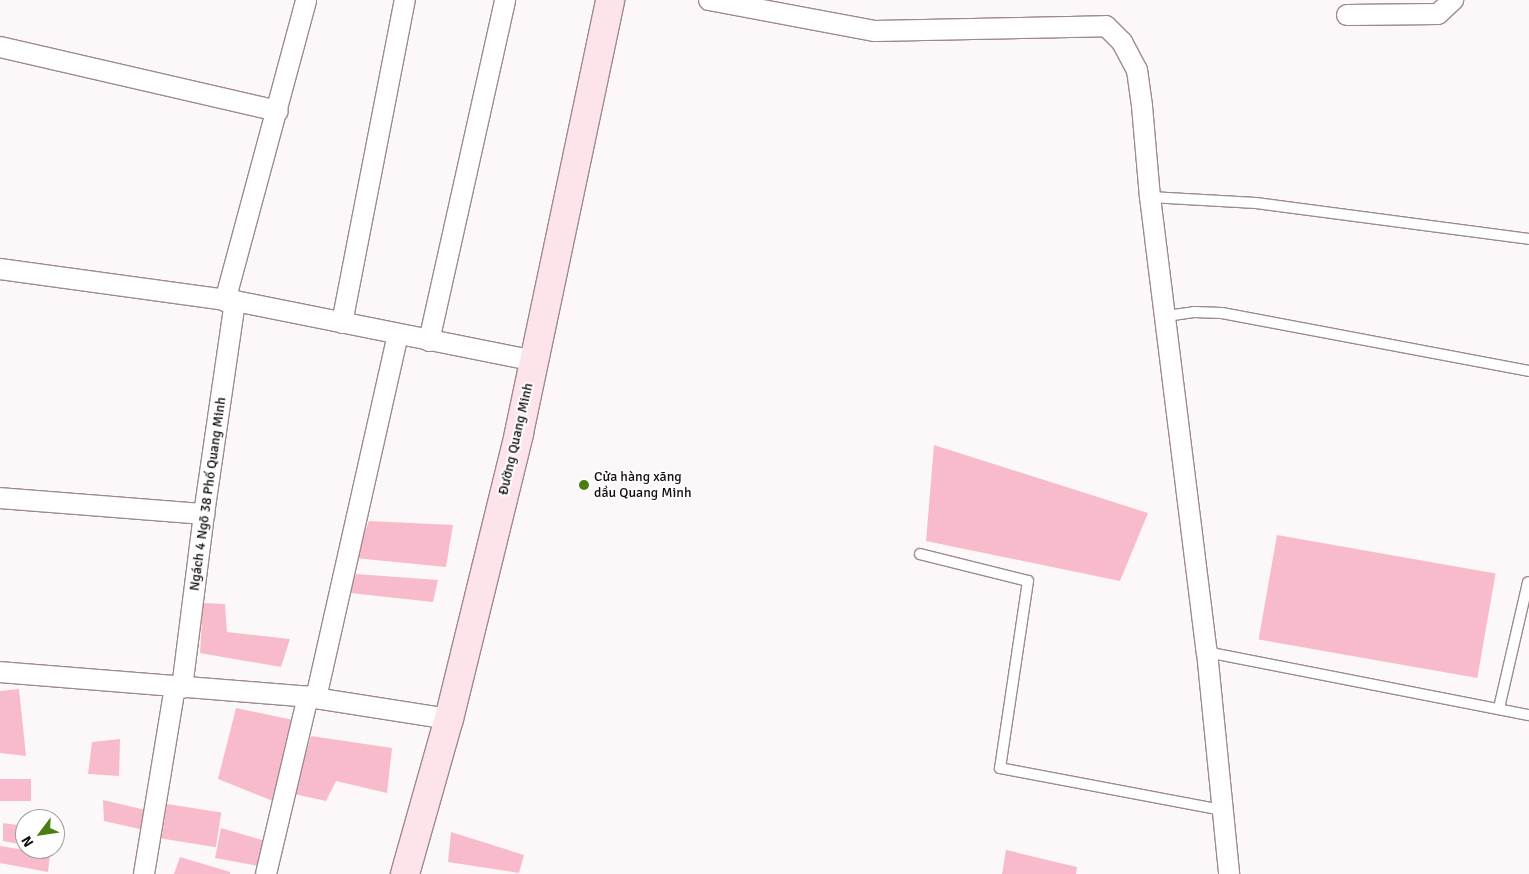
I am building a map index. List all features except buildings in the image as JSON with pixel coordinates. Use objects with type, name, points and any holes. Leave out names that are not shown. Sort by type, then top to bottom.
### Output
[{"type":"street","name":"Ngách 4 Ngõ 38 Phố Quang Minh","points":[[144,874],[179,687],[204,514],[230,301],[306,0]]},
{"type":"street","points":[[342,322],[405,0]]},
{"type":"street","points":[[429,341],[505,0]]},
{"type":"street","name":"Đường Quang Minh","points":[[405,874],[448,719],[519,433],[610,0]]},
{"type":"street","points":[[709,0],[875,31],[1106,26],[1122,42],[1137,70],[1150,197],[1207,652],[1229,874]]},
{"type":"street","points":[[1347,15],[1438,14],[1453,0]]},
{"type":"street","points":[[0,47],[278,112]]},
{"type":"street","points":[[0,269],[230,301],[534,361]]},
{"type":"street","points":[[266,874],[312,698],[398,335]]},
{"type":"street","points":[[0,498],[204,514]]},
{"type":"street","points":[[0,672],[312,698],[448,719]]},
{"type":"lane","points":[[1150,197],[1256,203],[1529,239]]},
{"type":"lane","points":[[1166,316],[1194,312],[1222,313],[1529,371]]},
{"type":"lane","points":[[920,554],[1028,581],[1000,768],[1223,810]]},
{"type":"lane","points":[[1499,708],[1528,582]]},
{"type":"lane","points":[[1207,652],[1529,715]]},
{"type":"place","name":"Cửa hàng xăng dầu Quang Minh","points":[[584,485]]}]
